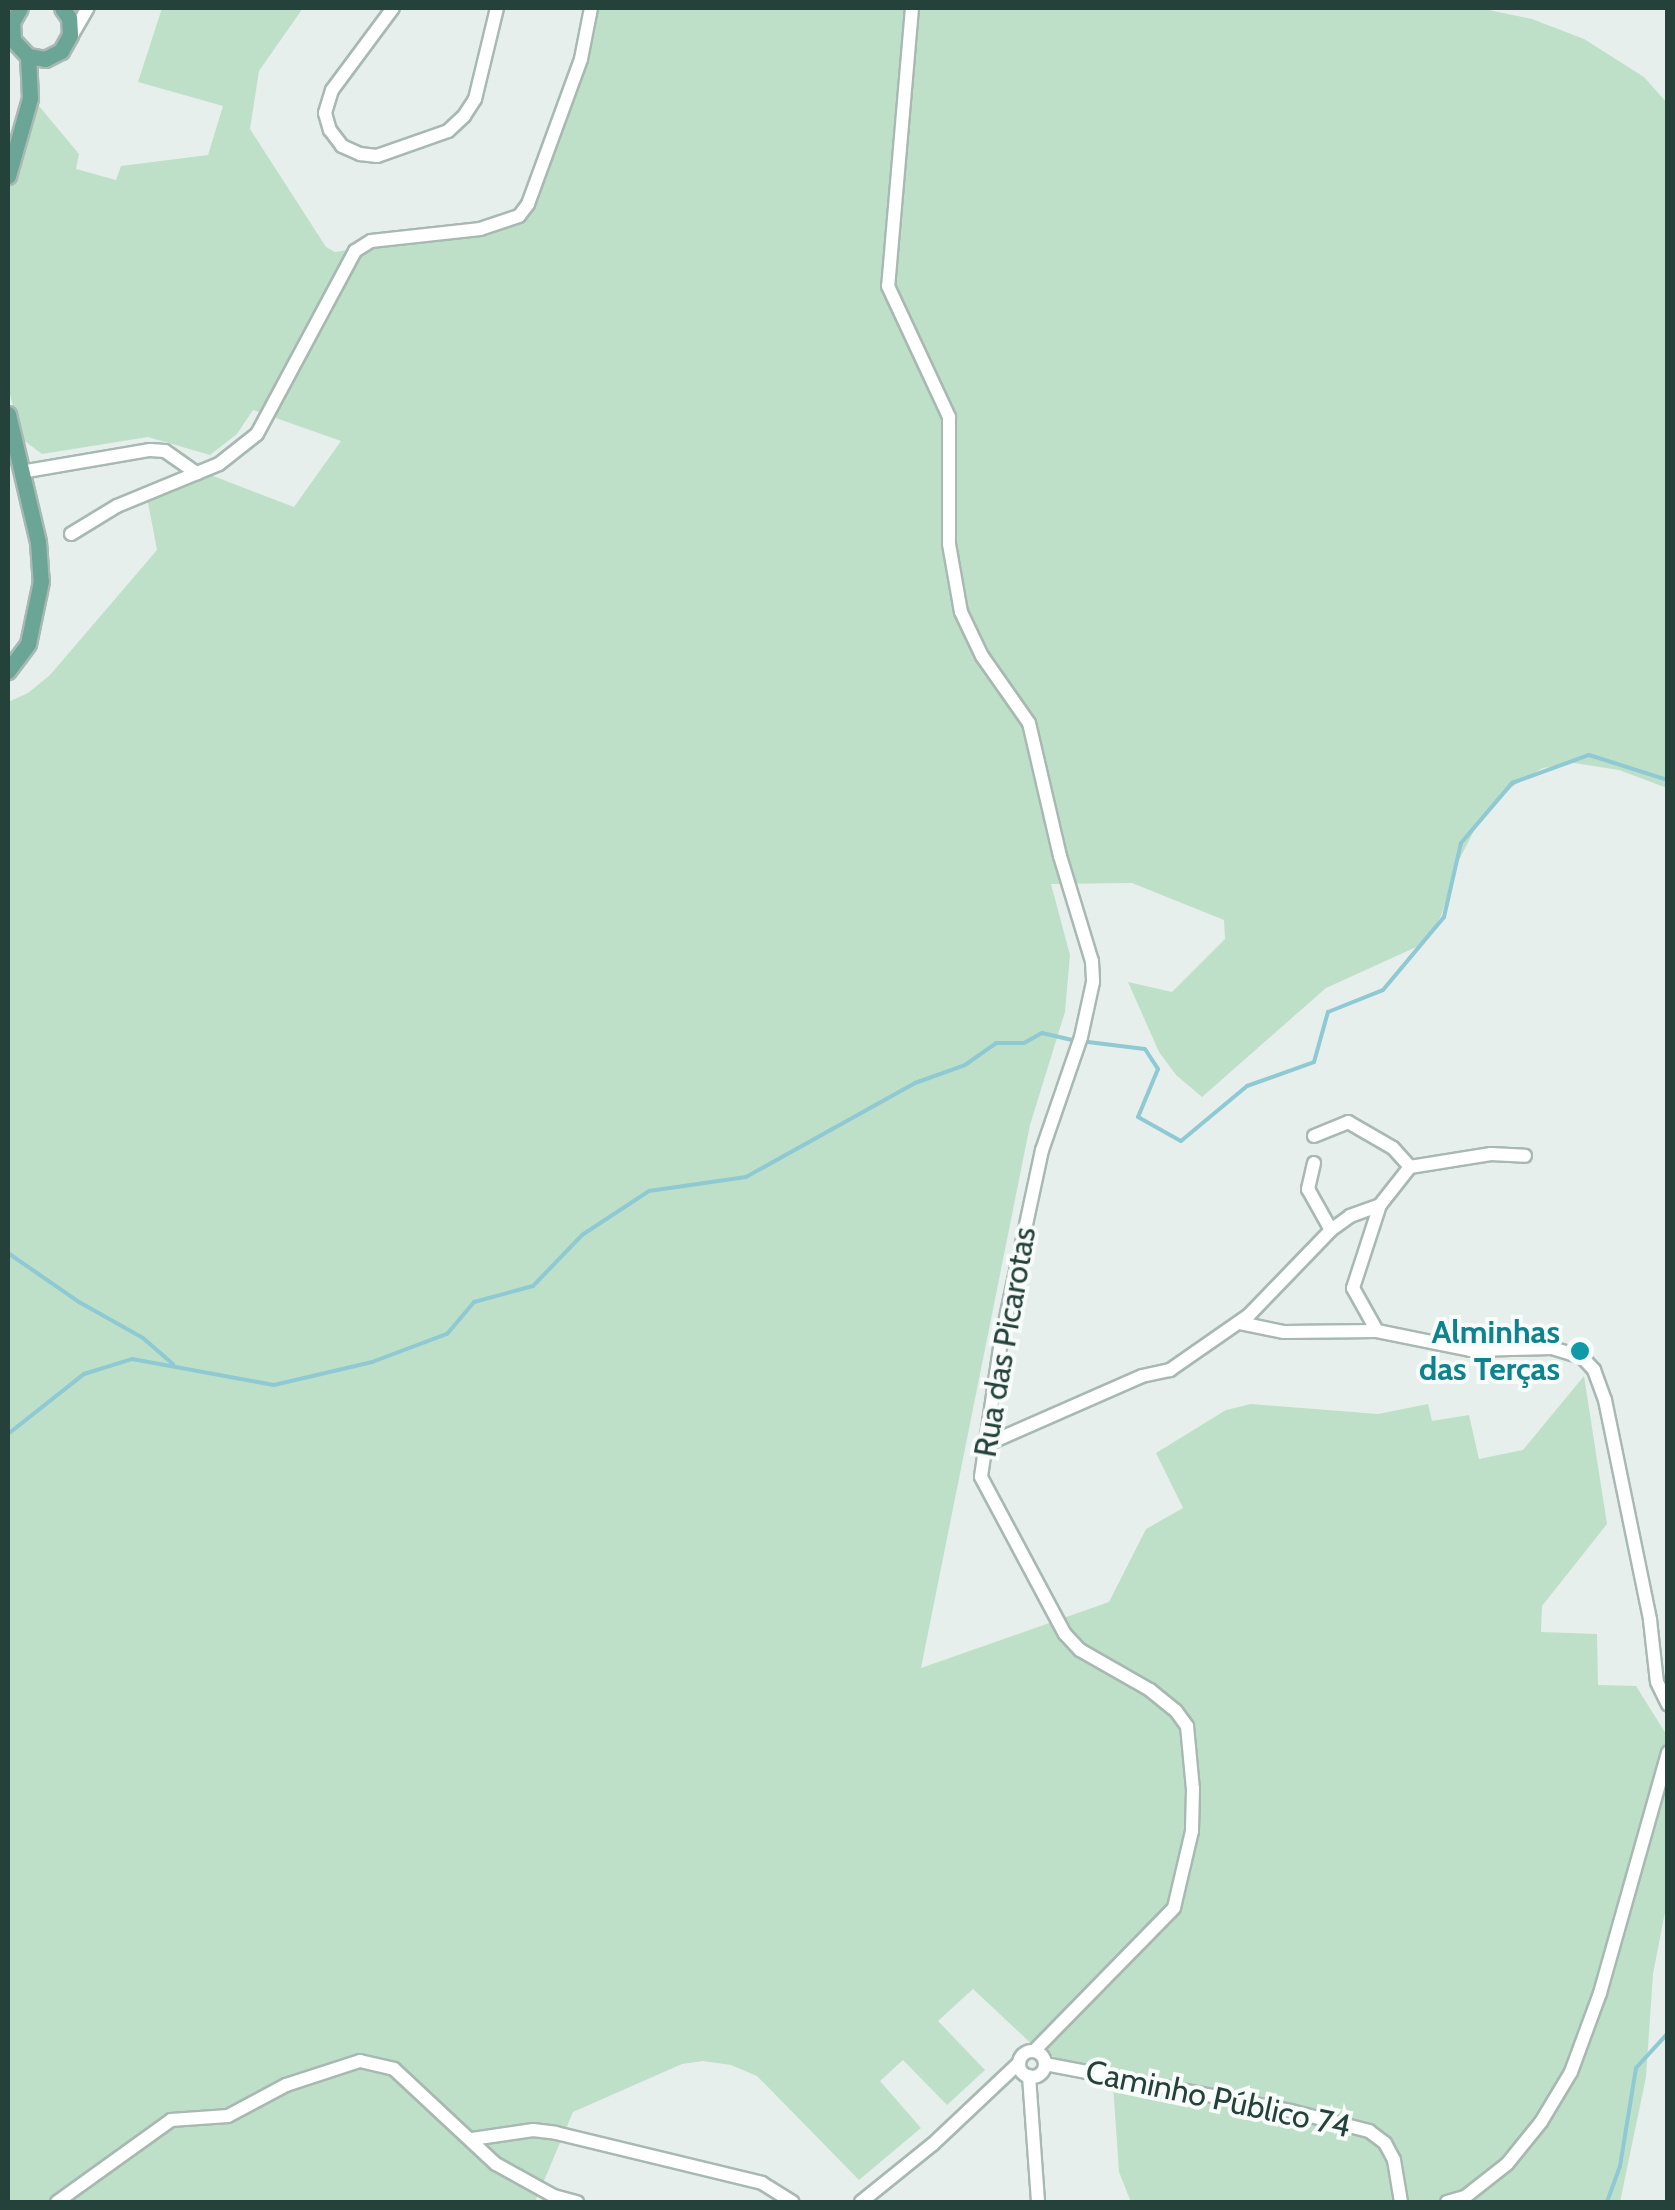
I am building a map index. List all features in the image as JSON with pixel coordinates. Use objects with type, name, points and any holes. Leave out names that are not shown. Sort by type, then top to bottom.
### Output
[{"type":"main road","points":[[18,8],[12,22],[30,98]]},
{"type":"main road","points":[[8,176],[30,98],[53,56],[67,44],[71,26],[66,8]]},
{"type":"main road","points":[[18,50],[53,56]]},
{"type":"main road","points":[[8,414],[38,542],[41,582],[28,644],[8,671]]},
{"type":"street","points":[[8,9],[18,8]]},
{"type":"street","points":[[67,44],[88,8]]},
{"type":"street","points":[[393,8],[332,90],[325,112],[330,130],[342,146],[360,154],[377,156],[448,132],[464,116],[475,100],[497,8]]},
{"type":"street","points":[[71,534],[117,506],[238,452],[257,434],[355,250],[371,241],[480,229],[519,216],[528,204],[581,59],[591,8]]},
{"type":"street","name":"Rua das Picarotas","points":[[912,8],[888,286],[948,417],[949,544],[961,612],[982,656],[1029,723],[1060,856],[1085,934],[1092,982],[1081,1037],[1042,1150],[1001,1341],[981,1477],[1044,1601],[1080,1650],[1176,1710],[1187,1726],[1194,1789],[1192,1832],[1174,1908],[1034,2051]]},
{"type":"street","points":[[21,472],[150,450],[165,451],[197,473]]},
{"type":"street","points":[[1314,1136],[1348,1122],[1393,1148],[1410,1167]]},
{"type":"street","points":[[1376,1331],[1353,1288],[1380,1204],[1410,1167],[1491,1154],[1525,1156]]},
{"type":"street","points":[[1314,1162],[1308,1188],[1331,1230]]},
{"type":"street","points":[[985,1445],[1142,1376],[1170,1370],[1240,1323],[1331,1230],[1350,1216],[1380,1204]]},
{"type":"street","points":[[1240,1323],[1284,1332],[1376,1331],[1470,1350],[1552,1348],[1582,1356],[1594,1370],[1606,1400],[1650,1620],[1658,1682],[1668,1705]]},
{"type":"street","points":[[1448,2202],[1465,2198],[1507,2164],[1541,2122],[1571,2072],[1600,1993],[1668,1752]]},
{"type":"street","points":[[861,2202],[933,2144],[1024,2054],[1034,2051],[1045,2064],[1040,2074],[1029,2076]]},
{"type":"street","points":[[57,2202],[171,2120],[228,2116],[286,2085],[360,2061],[394,2069],[496,2164],[554,2196],[577,2202]]},
{"type":"street","points":[[1019,2063],[1029,2076],[1038,2202]]},
{"type":"street","name":"Caminho Público 74","points":[[1045,2064],[1291,2111],[1369,2131],[1386,2143],[1394,2160],[1401,2202]]},
{"type":"street","points":[[472,2139],[532,2130],[556,2133],[762,2183],[792,2202]]},
{"type":"green space","points":[[162,8],[303,8],[259,71],[250,129],[326,247],[335,252],[501,227],[523,207],[578,46],[584,8],[1479,8],[1532,19],[1584,39],[1644,77],[1668,104],[1667,788],[1619,770],[1574,763],[1543,768],[1517,783],[1491,805],[1476,827],[1459,860],[1441,916],[1423,944],[1326,988],[1202,1097],[1176,1075],[1159,1052],[1128,982],[1172,992],[1225,939],[1224,920],[1132,883],[1051,884],[1070,955],[1065,1012],[1030,1125],[921,1668],[1109,1602],[1146,1529],[1183,1508],[1156,1453],[1226,1410],[1251,1404],[1378,1414],[1428,1404],[1432,1421],[1469,1415],[1479,1459],[1523,1450],[1584,1376],[1607,1524],[1542,1606],[1541,1632],[1597,1634],[1598,1685],[1636,1686],[1668,1737],[1667,1902],[1653,1974],[1646,2077],[1620,2202],[1131,2202],[1119,2172],[1112,2070],[1059,2059],[1037,2049],[973,1989],[938,2021],[985,2070],[947,2105],[903,2060],[880,2081],[921,2128],[859,2180],[757,2076],[731,2065],[703,2061],[682,2064],[573,2112],[535,2202],[8,2202],[8,702],[28,693],[50,675],[157,550],[147,497],[208,474],[294,507],[341,441],[253,410],[237,434],[210,455],[148,437],[42,454],[22,439],[8,387],[8,189],[34,100],[79,154],[76,169],[116,180],[121,166],[208,155],[223,106],[138,82]]},
{"type":"waterway","points":[[1088,1042],[1145,1049],[1158,1069],[1138,1117],[1181,1141],[1247,1086],[1314,1062],[1328,1012],[1383,990],[1444,917],[1461,843],[1512,783],[1589,755],[1668,780]]},
{"type":"waterway","points":[[8,1434],[84,1374],[132,1359],[274,1385],[372,1362],[447,1334],[474,1302],[533,1286],[582,1235],[649,1191],[746,1177],[915,1083],[965,1065],[996,1043],[1024,1043],[1042,1033],[1073,1040]]},
{"type":"waterway","points":[[8,1253],[79,1302],[143,1338],[173,1364]]},
{"type":"waterway","points":[[1607,2202],[1620,2166],[1636,2068],[1668,2033]]},
{"type":"place","name":"Alminhas das Terças","points":[[1580,1351]]}]
